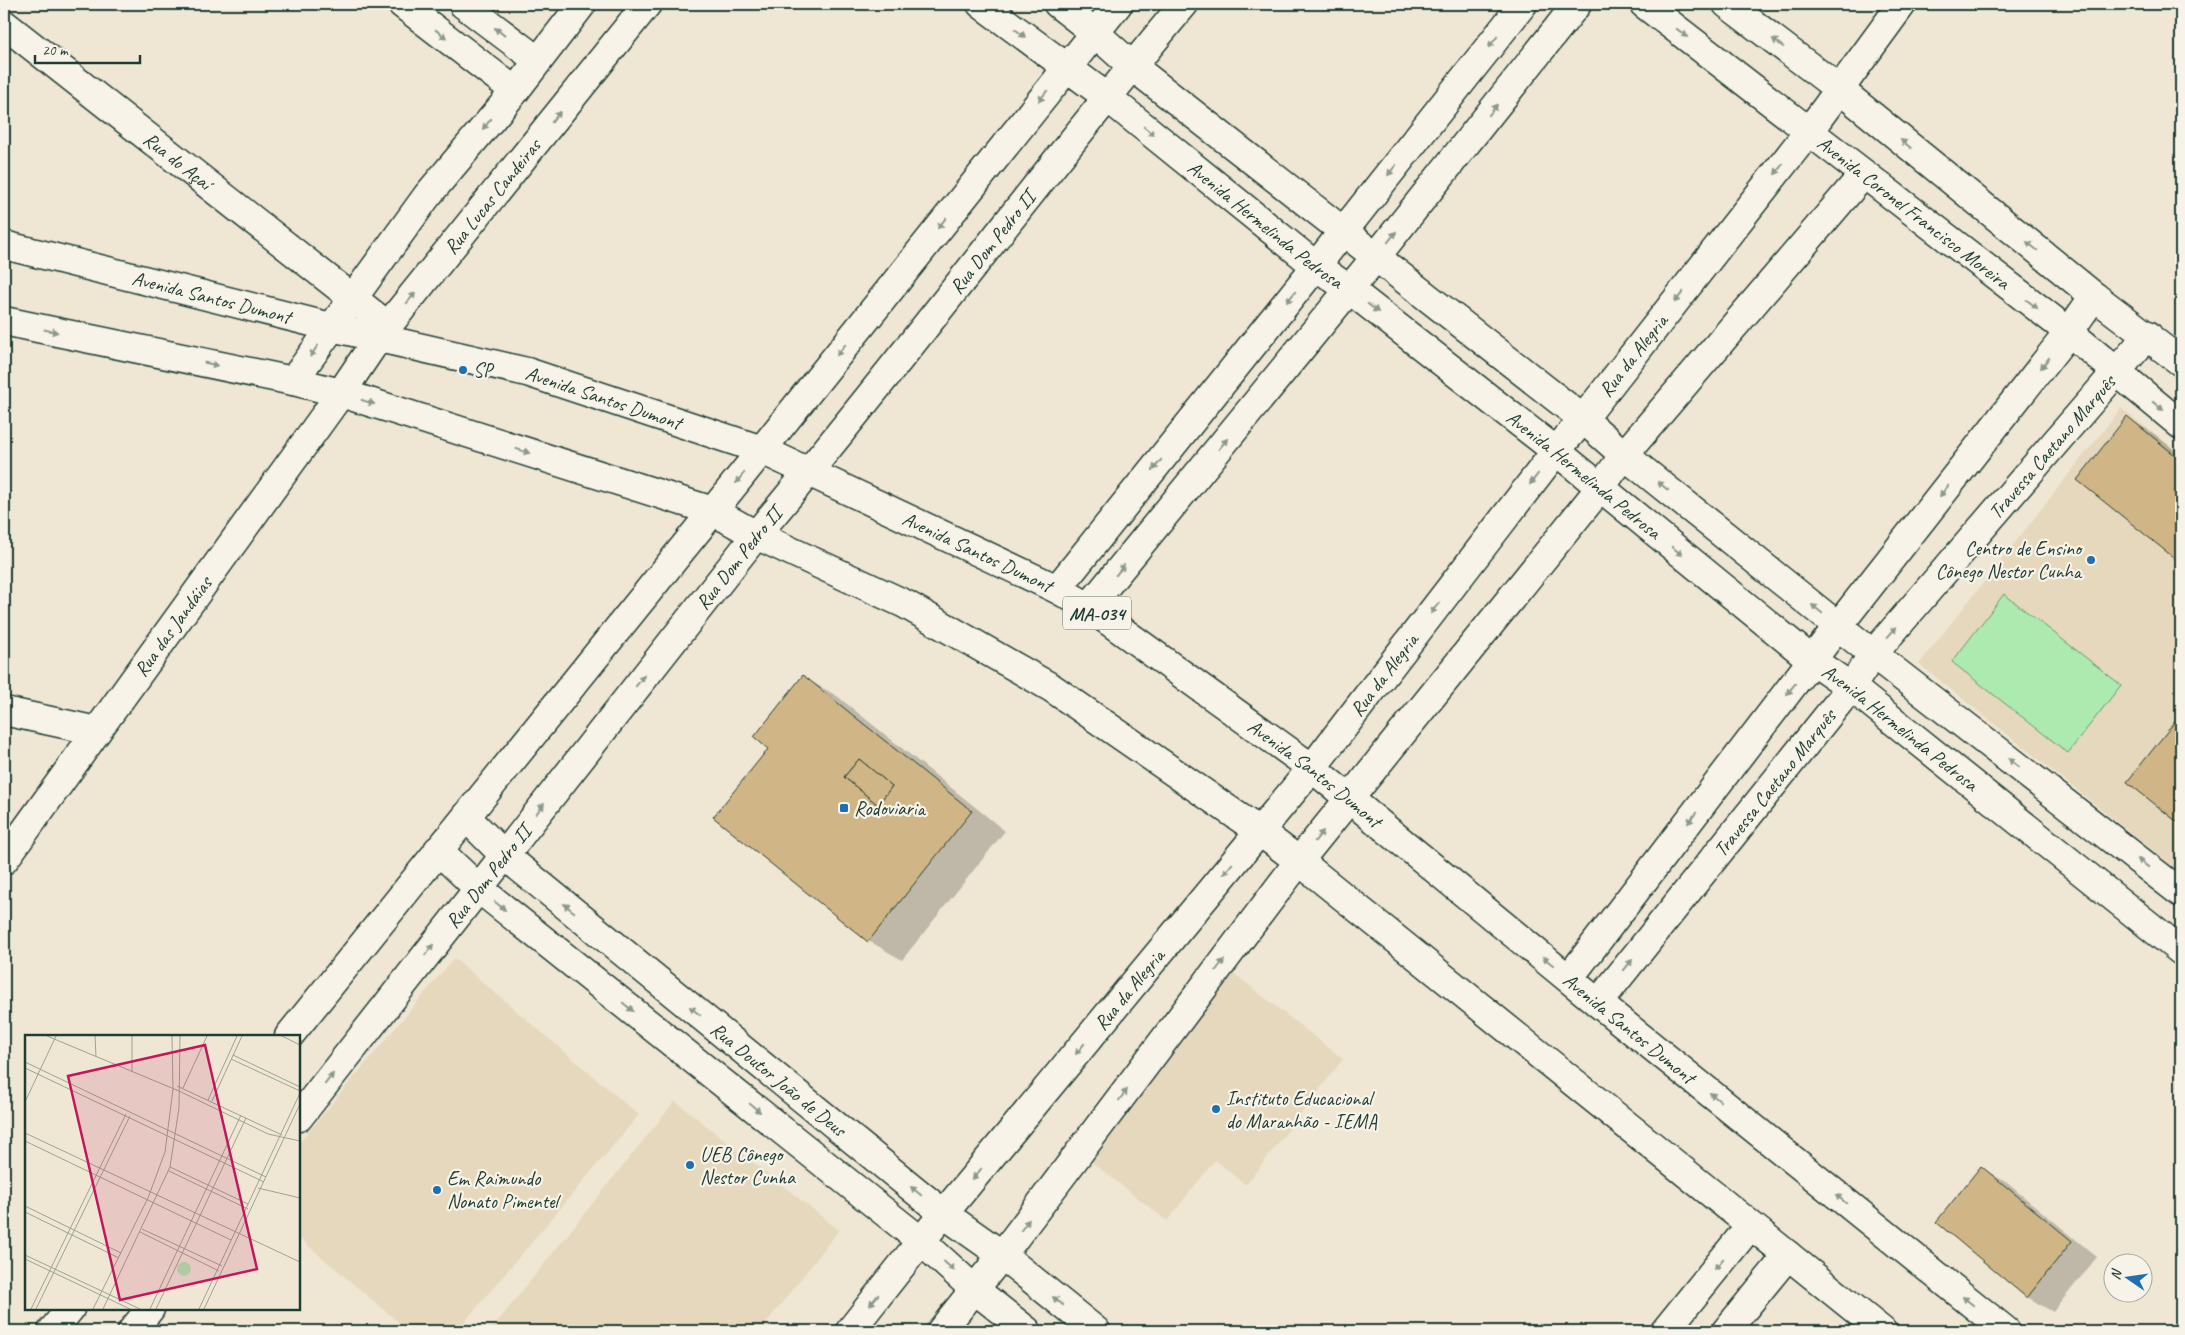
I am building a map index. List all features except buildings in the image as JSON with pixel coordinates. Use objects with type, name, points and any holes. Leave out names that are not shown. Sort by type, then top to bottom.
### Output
[{"type":"street","points":[[402,4],[515,91]]},
{"type":"street","points":[[463,4],[537,60]]},
{"type":"street","points":[[293,381],[427,196],[515,91],[582,4]]},
{"type":"street","name":"Rua Lucas Candeiras","points":[[341,394],[383,332],[647,4]]},
{"type":"street","name":"Avenida Hermelinda Pedrosa","points":[[981,4],[1107,97],[1316,266],[1350,290],[1556,450],[1813,661],[1851,687],[2181,951]]},
{"type":"street","points":[[1058,4],[1094,32],[1132,66],[1583,419],[1624,455],[1838,626],[2181,893]]},
{"type":"street","points":[[290,1035],[714,510],[1118,4]]},
{"type":"street","name":"Rua Dom Pedro II","points":[[300,1116],[756,535],[809,472],[1107,97],[1184,4]]},
{"type":"street","points":[[1057,589],[1523,4]]},
{"type":"street","points":[[1089,607],[1376,258],[1577,4]]},
{"type":"street","name":"Avenida Coronel Francisco Moreira","points":[[1644,4],[1809,130],[1863,175],[2069,332],[2116,373],[2181,424]]},
{"type":"street","points":[[1727,4],[1839,89],[2094,296],[2148,334],[2181,362]]},
{"type":"street","name":"Rua da Alegria","points":[[850,1331],[921,1241],[1312,768],[1556,450],[1583,419],[1809,130],[1902,4]]},
{"type":"street","name":"Rua do Açaí","points":[[4,24],[352,297],[383,332]]},
{"type":"street","points":[[940,1331],[1002,1255],[1299,861],[1600,488],[1624,455],[1863,175]]},
{"type":"street","name":"Avenida Santos Dumont","points":[[4,245],[331,327],[383,332],[527,372],[762,450],[1057,589],[1089,607],[1312,768],[1598,1003],[2006,1331]]},
{"type":"street","name":"Travessa Caetano Marquês","points":[[1569,978],[1838,626],[2069,332],[2094,296]]},
{"type":"street","points":[[4,321],[293,381],[341,394],[714,510],[756,535],[905,604],[1052,688],[1259,831],[1299,861],[1882,1331]]},
{"type":"street","name":"Travessa Caetano Marquês","points":[[1598,1003],[1851,687],[1874,654],[2148,334]]},
{"type":"street","name":"Rua das Jandáias","points":[[4,860],[341,394]]},
{"type":"street","points":[[4,711],[98,731]]},
{"type":"street","name":"Rua Doutor João de Deus","points":[[466,818],[504,855],[944,1214],[1002,1255],[1096,1331]]},
{"type":"street","name":"Rua Doutor João de Deus","points":[[438,850],[478,888],[921,1241],[974,1289],[1027,1331]]},
{"type":"street","points":[[1664,1331],[1750,1226]]},
{"type":"street","points":[[1726,1331],[1788,1255]]},
{"type":"street","points":[[52,1331],[69,1310]]},
{"type":"street","points":[[132,1331],[149,1310]]},
{"type":"shaded area","name":"Centro de Ensino Cônego Nestor Cunha","points":[[2121,408],[2181,455],[2181,873],[1919,664]]},
{"type":"shaded area","name":"Em Raimundo Nonato Pimentel","points":[[454,958],[639,1115],[457,1331],[409,1331],[300,1239],[300,1142]]},
{"type":"shaded area","name":"Instituto Educacional do Maranhão - IEMA","points":[[1232,972],[1343,1059],[1246,1185],[1215,1160],[1167,1221],[1088,1159]]},
{"type":"shaded area","name":"UEB Cônego Nestor Cunha","points":[[675,1101],[839,1230],[760,1331],[490,1331]]},
{"type":"green space","points":[[2004,594],[2121,685],[2068,753],[1952,662]]},
{"type":"place","name":"SP","points":[[463,370]]},
{"type":"place","name":"Centro de Ensino Cônego Nestor Cunha","points":[[2091,560]]},
{"type":"place","name":"Rodoviaria","points":[[844,808]]},
{"type":"place","name":"Instituto Educacional do Maranhão - IEMA","points":[[1216,1109]]},
{"type":"place","name":"UEB Cônego Nestor Cunha","points":[[690,1165]]},
{"type":"place","name":"Em Raimundo Nonato Pimentel","points":[[437,1190]]}]
